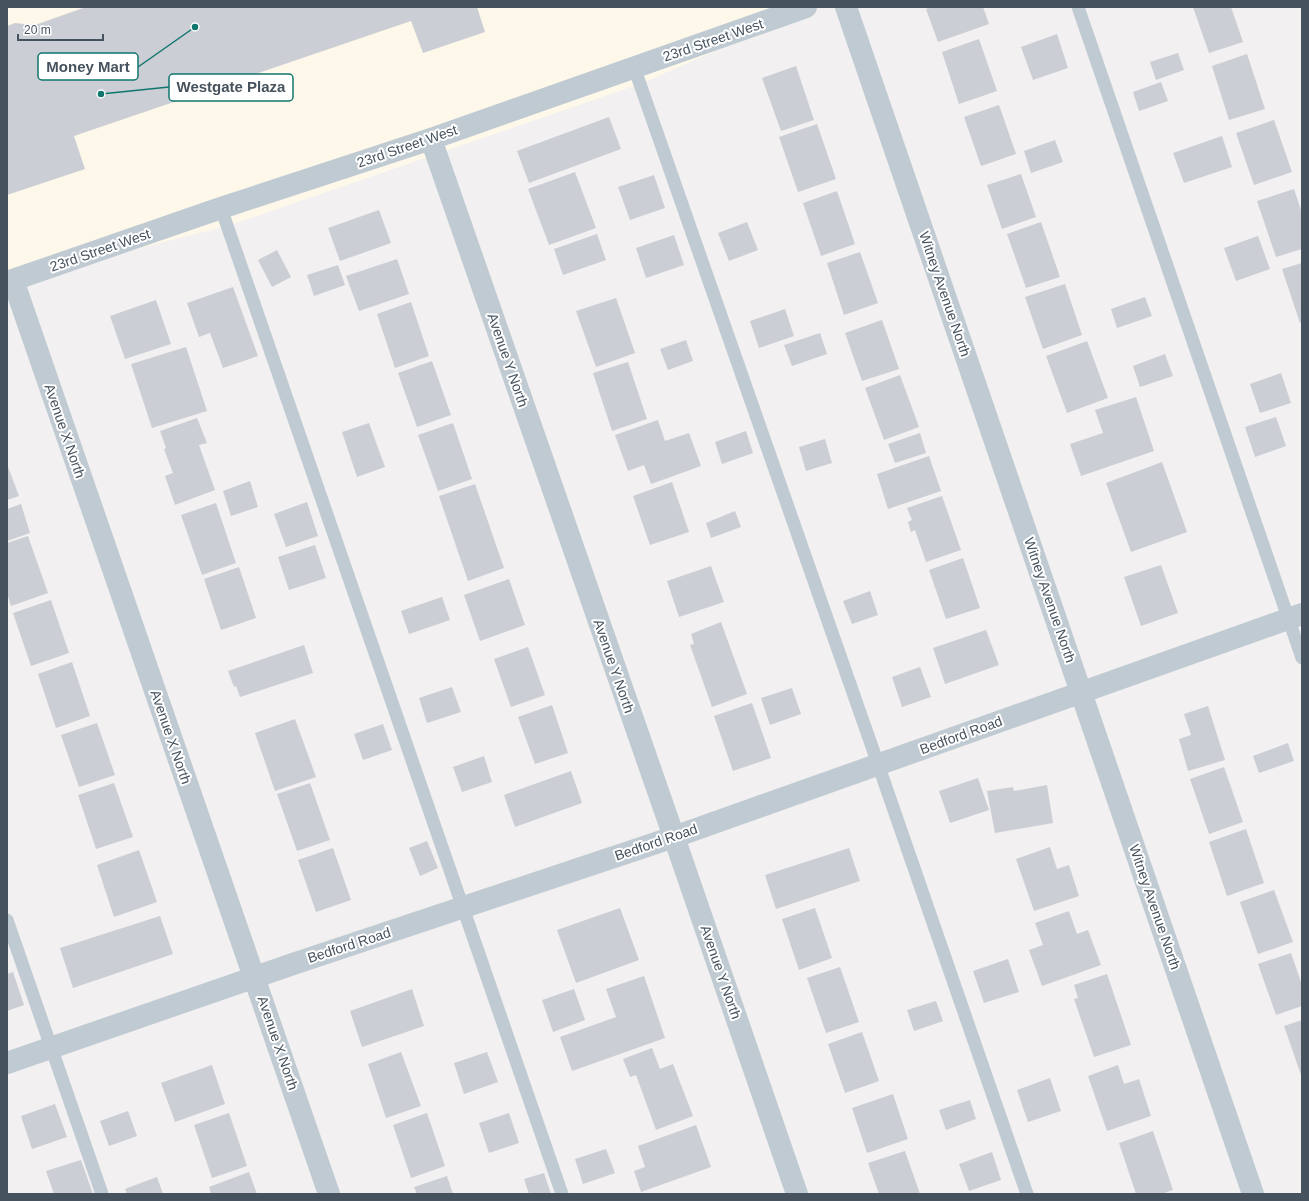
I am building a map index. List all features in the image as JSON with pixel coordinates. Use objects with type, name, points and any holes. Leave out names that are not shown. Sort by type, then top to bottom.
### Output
[{"type":"street","name":"23rd Street West","points":[[10,281],[221,208],[431,139],[806,7]]},
{"type":"street","name":"Witney Avenue North","points":[[846,7],[1253,1194]]},
{"type":"street","name":"Avenue Y North","points":[[431,139],[797,1194]]},
{"type":"street","name":"Avenue X North","points":[[10,281],[255,977],[329,1194]]},
{"type":"street","name":"Bedford Road","points":[[7,1063],[255,977],[674,837],[1295,616]]},
{"type":"lane","points":[[1078,7],[1295,616],[1302,658]]},
{"type":"lane","points":[[634,67],[1027,1194]]},
{"type":"lane","points":[[221,208],[562,1194]]},
{"type":"lane","points":[[7,920],[102,1194]]},
{"type":"shaded area","points":[[7,7],[813,7],[643,83],[228,226],[13,280],[7,283]]},
{"type":"building","points":[[86,7],[477,7],[485,32],[423,53],[411,21],[74,136],[85,169],[7,195],[7,26],[15,23],[35,25]]},
{"type":"building","points":[[931,7],[983,7],[989,24],[938,42],[926,9]]},
{"type":"building","points":[[1193,7],[1231,7],[1243,42],[1209,53]]},
{"type":"building","points":[[1057,34],[1068,68],[1033,80],[1021,47]]},
{"type":"building","points":[[979,39],[997,91],[959,104],[942,52]]},
{"type":"building","points":[[1178,53],[1184,70],[1156,80],[1150,62]]},
{"type":"building","points":[[1247,54],[1265,109],[1229,120],[1212,66]]},
{"type":"building","points":[[796,66],[814,120],[781,131],[762,78]]},
{"type":"building","points":[[1161,82],[1168,101],[1139,111],[1133,92]]},
{"type":"building","points":[[999,105],[1016,154],[981,166],[964,117]]},
{"type":"building","points":[[609,117],[621,149],[529,183],[517,151]]},
{"type":"building","points":[[1274,120],[1292,172],[1254,185],[1236,133]]},
{"type":"building","points":[[817,124],[836,179],[798,192],[779,137]]},
{"type":"building","points":[[1222,136],[1232,167],[1184,183],[1173,153]]},
{"type":"building","points":[[1055,140],[1063,162],[1031,173],[1024,151]]},
{"type":"building","points":[[575,172],[596,228],[549,245],[528,189]]},
{"type":"building","points":[[1021,174],[1036,217],[1002,229],[987,185]]},
{"type":"building","points":[[654,175],[665,208],[630,220],[618,187]]},
{"type":"building","points":[[1294,189],[1302,213],[1302,249],[1276,257],[1257,201]]},
{"type":"building","points":[[837,191],[855,244],[821,256],[803,203]]},
{"type":"building","points":[[379,210],[391,243],[340,261],[328,228]]},
{"type":"building","points":[[747,222],[758,250],[729,261],[718,233]]},
{"type":"building","points":[[1041,222],[1060,277],[1026,288],[1007,234]]},
{"type":"building","points":[[597,234],[606,260],[563,275],[554,249]]},
{"type":"building","points":[[674,235],[684,265],[646,278],[636,248]]},
{"type":"building","points":[[1258,236],[1270,269],[1236,281],[1224,248]]},
{"type":"building","points":[[277,250],[291,277],[272,287],[258,260]]},
{"type":"building","points":[[860,252],[878,303],[844,315],[827,263]]},
{"type":"building","points":[[397,259],[409,294],[359,311],[346,276]]},
{"type":"building","points":[[1302,263],[1302,322],[1300,323],[1282,269]]},
{"type":"building","points":[[338,265],[345,285],[314,296],[307,275]]},
{"type":"building","points":[[1065,284],[1082,335],[1043,349],[1025,297]]},
{"type":"building","points":[[233,287],[258,356],[223,368],[210,333],[199,337],[187,303]]},
{"type":"building","points":[[1145,297],[1152,316],[1117,328],[1111,309]]},
{"type":"building","points":[[616,298],[635,353],[596,367],[576,311]]},
{"type":"building","points":[[156,300],[171,344],[125,359],[110,316]]},
{"type":"building","points":[[411,302],[429,356],[395,368],[377,314]]},
{"type":"building","points":[[785,309],[794,336],[759,348],[750,321]]},
{"type":"building","points":[[882,320],[899,369],[862,381],[845,333]]},
{"type":"building","points":[[820,333],[827,354],[792,366],[784,345]]},
{"type":"building","points":[[686,340],[693,361],[668,370],[660,349]]},
{"type":"building","points":[[1087,341],[1108,398],[1067,413],[1046,356]]},
{"type":"building","points":[[186,347],[207,411],[152,428],[131,364]]},
{"type":"building","points":[[1165,354],[1173,376],[1140,387],[1133,366]]},
{"type":"building","points":[[432,361],[451,415],[417,427],[398,373]]},
{"type":"building","points":[[628,362],[647,419],[612,431],[593,373]]},
{"type":"building","points":[[1281,373],[1291,403],[1260,413],[1250,384]]},
{"type":"building","points":[[900,375],[919,427],[884,440],[865,388]]},
{"type":"building","points":[[1136,397],[1154,451],[1081,476],[1070,444],[1103,433],[1095,410]]},
{"type":"building","points":[[1276,417],[1286,446],[1255,457],[1245,427]]},
{"type":"building","points":[[197,418],[207,443],[199,445],[215,490],[175,505],[165,476],[173,473],[164,449],[166,448],[160,431]]},
{"type":"building","points":[[658,420],[665,441],[689,433],[701,466],[651,484],[644,465],[628,471],[615,435]]},
{"type":"building","points":[[369,423],[385,467],[357,477],[342,432]]},
{"type":"building","points":[[453,423],[472,479],[438,491],[418,435]]},
{"type":"building","points":[[746,431],[753,453],[722,464],[715,442]]},
{"type":"building","points":[[920,433],[926,453],[895,463],[888,444]]},
{"type":"building","points":[[825,439],[832,463],[806,471],[799,447]]},
{"type":"building","points":[[929,456],[941,491],[888,509],[877,474]]},
{"type":"building","points":[[1162,462],[1187,532],[1131,552],[1106,483]]},
{"type":"building","points":[[7,464],[19,496],[7,500]]},
{"type":"building","points":[[250,481],[258,507],[231,516],[223,491]]},
{"type":"building","points":[[672,482],[689,532],[650,545],[633,496]]},
{"type":"building","points":[[475,484],[504,568],[468,581],[439,496]]},
{"type":"building","points":[[942,496],[961,550],[926,562],[915,530],[911,532],[908,522],[912,520],[907,508]]},
{"type":"building","points":[[307,502],[318,536],[286,547],[274,514]]},
{"type":"building","points":[[216,503],[236,563],[202,575],[181,515]]},
{"type":"building","points":[[21,504],[30,533],[7,541],[7,509]]},
{"type":"building","points":[[735,511],[741,527],[711,538],[706,523]]},
{"type":"building","points":[[28,536],[48,593],[11,606],[7,593],[7,543]]},
{"type":"building","points":[[315,545],[326,578],[289,590],[278,557]]},
{"type":"building","points":[[963,558],[980,608],[946,619],[929,570]]},
{"type":"building","points":[[1161,565],[1178,613],[1141,626],[1124,577]]},
{"type":"building","points":[[711,566],[724,602],[679,617],[667,581]]},
{"type":"building","points":[[239,567],[256,618],[221,630],[204,579]]},
{"type":"building","points":[[509,579],[525,625],[480,641],[464,595]]},
{"type":"building","points":[[870,591],[878,615],[852,624],[843,601]]},
{"type":"building","points":[[442,597],[450,620],[409,634],[401,611]]},
{"type":"building","points":[[51,600],[69,653],[31,666],[13,613]]},
{"type":"building","points":[[721,622],[747,694],[712,707],[690,645],[694,644],[691,634]]},
{"type":"building","points":[[986,630],[999,665],[945,684],[933,648]]},
{"type":"building","points":[[304,645],[313,673],[240,697],[236,686],[234,687],[228,671]]},
{"type":"building","points":[[528,647],[545,695],[511,707],[494,659]]},
{"type":"building","points":[[72,662],[90,716],[56,728],[38,674]]},
{"type":"building","points":[[920,667],[931,697],[902,707],[892,677]]},
{"type":"building","points":[[452,687],[461,712],[427,723],[419,698]]},
{"type":"building","points":[[792,688],[801,714],[770,725],[761,698]]},
{"type":"building","points":[[752,703],[771,758],[733,771],[714,716]]},
{"type":"building","points":[[552,705],[568,753],[535,764],[518,717]]},
{"type":"building","points":[[1208,706],[1225,760],[1188,771],[1179,739],[1191,735],[1184,714]]},
{"type":"building","points":[[295,719],[316,777],[275,791],[255,733]]},
{"type":"building","points":[[97,723],[115,775],[79,787],[61,735]]},
{"type":"building","points":[[383,724],[392,750],[363,760],[354,734]]},
{"type":"building","points":[[1288,743],[1294,761],[1259,773],[1253,756]]},
{"type":"building","points":[[484,756],[492,782],[462,792],[453,767]]},
{"type":"building","points":[[1224,767],[1243,822],[1209,834],[1190,779]]},
{"type":"building","points":[[571,771],[582,803],[515,827],[504,795]]},
{"type":"building","points":[[978,778],[989,810],[950,823],[939,791]]},
{"type":"building","points":[[114,783],[133,837],[96,849],[78,795]]},
{"type":"building","points":[[310,783],[330,840],[297,851],[277,794]]},
{"type":"building","points":[[1047,785],[1053,823],[995,833],[987,791],[1013,787],[1014,791]]},
{"type":"building","points":[[1246,829],[1264,883],[1227,896],[1209,842]]},
{"type":"building","points":[[427,841],[438,868],[420,876],[409,848]]},
{"type":"building","points":[[1050,847],[1057,869],[1069,865],[1079,896],[1034,911],[1016,859]]},
{"type":"building","points":[[333,848],[351,900],[316,912],[298,860]]},
{"type":"building","points":[[849,848],[860,881],[776,909],[765,875]]},
{"type":"building","points":[[139,850],[157,902],[114,917],[97,865]]},
{"type":"building","points":[[1274,890],[1293,942],[1258,954],[1240,902]]},
{"type":"building","points":[[620,908],[639,960],[576,983],[557,930]]},
{"type":"building","points":[[815,908],[832,958],[799,970],[782,919]]},
{"type":"building","points":[[1069,911],[1077,934],[1088,930],[1101,965],[1042,986],[1029,950],[1043,945],[1035,923]]},
{"type":"building","points":[[160,916],[173,954],[73,988],[60,948]]},
{"type":"building","points":[[1291,953],[1302,985],[1302,1006],[1276,1015],[1258,964]]},
{"type":"building","points":[[1008,959],[1019,992],[984,1003],[973,971]]},
{"type":"building","points":[[840,967],[859,1022],[826,1033],[807,978]]},
{"type":"building","points":[[13,972],[24,1005],[7,1011],[7,974]]},
{"type":"building","points":[[1107,974],[1131,1045],[1094,1057],[1074,999],[1078,998],[1074,985]]},
{"type":"building","points":[[644,976],[665,1038],[572,1071],[560,1037],[616,1017],[606,989]]},
{"type":"building","points":[[412,989],[424,1026],[362,1047],[350,1011]]},
{"type":"building","points":[[574,989],[585,1020],[553,1032],[542,1000]]},
{"type":"building","points":[[936,1001],[943,1021],[914,1031],[907,1010]]},
{"type":"building","points":[[1302,1020],[1302,1075],[1301,1075],[1284,1026]]},
{"type":"building","points":[[862,1032],[879,1081],[845,1093],[828,1044]]},
{"type":"building","points":[[652,1048],[660,1069],[673,1064],[693,1116],[656,1130],[636,1075],[630,1077],[623,1059]]},
{"type":"building","points":[[401,1052],[421,1106],[386,1118],[368,1064]]},
{"type":"building","points":[[487,1052],[498,1082],[464,1094],[454,1063]]},
{"type":"building","points":[[212,1065],[225,1104],[175,1122],[161,1083]]},
{"type":"building","points":[[1118,1065],[1124,1084],[1139,1079],[1151,1116],[1107,1131],[1088,1076]]},
{"type":"building","points":[[1050,1078],[1061,1111],[1028,1122],[1017,1090]]},
{"type":"building","points":[[893,1094],[908,1139],[867,1153],[852,1108]]},
{"type":"building","points":[[970,1100],[976,1119],[946,1130],[939,1110]]},
{"type":"building","points":[[55,1104],[67,1137],[32,1149],[21,1116]]},
{"type":"building","points":[[128,1111],[137,1136],[109,1146],[100,1121]]},
{"type":"building","points":[[229,1113],[247,1166],[212,1178],[194,1125]]},
{"type":"building","points":[[427,1113],[445,1166],[411,1178],[393,1125]]},
{"type":"building","points":[[509,1113],[519,1143],[489,1153],[479,1123]]},
{"type":"building","points":[[696,1125],[711,1167],[641,1192],[634,1171],[645,1167],[638,1146]]},
{"type":"building","points":[[1153,1131],[1173,1190],[1161,1194],[1136,1194],[1119,1143]]},
{"type":"building","points":[[606,1149],[615,1173],[583,1184],[575,1159]]},
{"type":"building","points":[[905,1151],[920,1194],[879,1194],[868,1163]]},
{"type":"building","points":[[992,1152],[1001,1180],[969,1191],[959,1164]]},
{"type":"building","points":[[81,1160],[93,1194],[54,1194],[46,1171]]},
{"type":"building","points":[[249,1172],[257,1194],[211,1194],[209,1187]]},
{"type":"building","points":[[544,1173],[551,1194],[529,1194],[524,1179]]},
{"type":"building","points":[[447,1176],[453,1194],[417,1194],[414,1187]]},
{"type":"building","points":[[157,1177],[163,1194],[127,1194],[125,1189]]},
{"type":"place","name":"Money Mart","points":[[195,27]]},
{"type":"place","name":"Westgate Plaza","points":[[101,94]]}]
